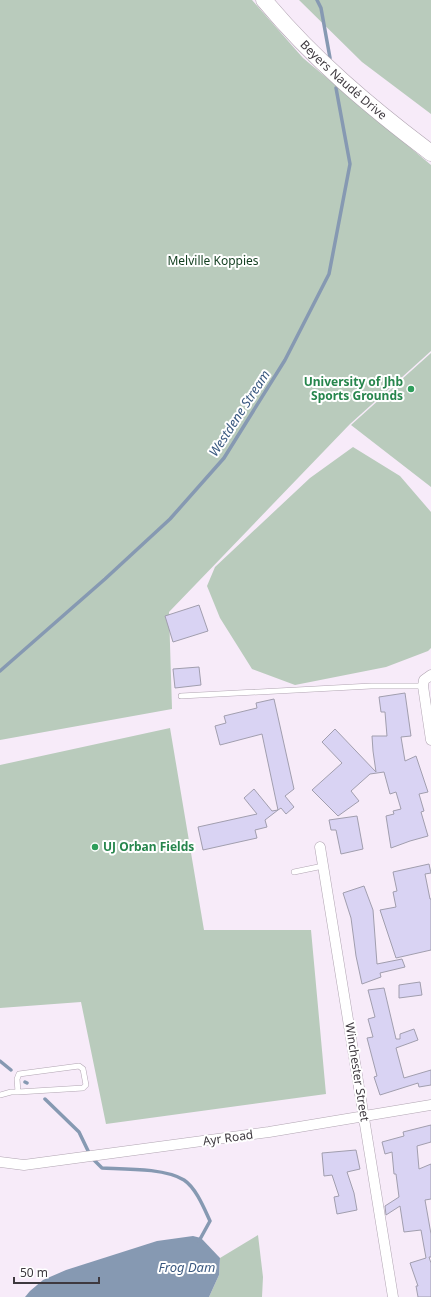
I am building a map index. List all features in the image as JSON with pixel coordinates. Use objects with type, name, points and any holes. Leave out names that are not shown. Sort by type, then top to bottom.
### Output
[{"type":"main road","name":"Beyers Naudé Drive","points":[[264,0],[290,31],[343,82],[390,122],[431,153]]},
{"type":"main road","name":"Beyers Naudé Drive","points":[[276,0],[310,39],[333,62],[396,115],[431,140]]},
{"type":"street","points":[[431,676],[424,680],[423,686],[431,740]]},
{"type":"street","name":"Winchester Street","points":[[320,847],[393,1297]]},
{"type":"street","name":"Ayr Road","points":[[0,1162],[24,1165],[199,1143],[431,1104]]},
{"type":"lane","points":[[181,696],[364,686],[423,686]]},
{"type":"lane","points":[[294,872],[323,866]]},
{"type":"lane","points":[[0,1095],[11,1092],[18,1092],[83,1088],[86,1085],[83,1069],[79,1066],[19,1074],[17,1079],[18,1092]]},
{"type":"green space","name":"Melville Koppies","points":[[0,0],[252,0],[303,58],[431,165],[431,351],[350,424],[169,612],[172,709],[0,740]]},
{"type":"green space","points":[[299,0],[431,0],[431,114],[362,62]]},
{"type":"green space","name":"University of Jhb Sports Grounds","points":[[431,353],[431,487],[351,425]]},
{"type":"green space","points":[[353,447],[400,476],[431,512],[431,648],[428,651],[386,667],[295,685],[252,669],[220,618],[207,586],[215,567],[310,478]]},
{"type":"green space","name":"UJ Orban Fields","points":[[170,728],[204,930],[311,930],[326,1094],[106,1124],[81,1002],[0,1008],[0,765]]},
{"type":"green space","points":[[258,1235],[263,1277],[262,1297],[209,1297],[219,1275],[220,1258]]},
{"type":"water","name":"Frog Dam","points":[[193,1236],[201,1238],[220,1258],[219,1275],[209,1297],[25,1297],[43,1280],[66,1270],[157,1241]]},
{"type":"building","points":[[199,605],[208,631],[173,642],[165,616]]},
{"type":"building","points":[[199,667],[201,685],[175,688],[173,669]]},
{"type":"building","points":[[405,693],[411,736],[401,737],[405,761],[416,756],[428,792],[419,794],[424,811],[421,812],[428,836],[391,848],[386,816],[394,814],[393,811],[401,809],[396,792],[390,794],[384,772],[370,774],[351,791],[359,801],[338,816],[312,790],[342,763],[322,742],[335,729],[376,772],[372,736],[387,736],[385,712],[381,712],[379,697]]},
{"type":"building","points":[[274,699],[294,789],[285,796],[294,807],[286,814],[281,808],[278,810],[262,734],[220,745],[215,726],[226,723],[224,716],[257,708],[256,703]]},
{"type":"building","points":[[254,789],[272,811],[278,810],[265,820],[267,827],[255,830],[257,838],[203,850],[198,827],[257,814],[244,798]]},
{"type":"building","points":[[357,816],[363,849],[341,854],[336,830],[331,830],[329,820]]},
{"type":"building","points":[[429,864],[431,873],[425,874],[431,899],[431,950],[396,958],[380,910],[396,907],[393,892],[397,891],[393,872]]},
{"type":"building","points":[[364,886],[373,910],[377,964],[402,959],[405,967],[380,973],[381,977],[362,984],[356,956],[351,918],[343,893]]},
{"type":"building","points":[[420,982],[422,995],[399,998],[399,985]]},
{"type":"building","points":[[384,988],[396,1039],[400,1039],[400,1034],[414,1029],[418,1040],[396,1048],[404,1078],[431,1070],[431,1085],[419,1087],[418,1083],[380,1095],[374,1077],[377,1076],[367,1038],[373,1037],[368,1019],[375,1017],[368,990]]},
{"type":"building","points":[[431,1125],[431,1142],[417,1146],[419,1169],[431,1164],[431,1199],[425,1200],[431,1234],[431,1257],[429,1257],[431,1263],[431,1297],[418,1297],[416,1286],[418,1286],[410,1263],[426,1258],[421,1230],[404,1232],[400,1206],[386,1215],[385,1206],[399,1197],[396,1174],[394,1174],[392,1152],[385,1154],[382,1142],[404,1136],[403,1132]]},
{"type":"building","points":[[356,1150],[360,1169],[347,1172],[354,1193],[357,1210],[337,1214],[334,1197],[339,1196],[332,1175],[324,1176],[322,1153]]},
{"type":"waterway","name":"Westdene Stream","points":[[317,0],[321,8],[330,58]]},
{"type":"waterway","name":"Westdene Stream","points":[[0,671],[105,579],[170,519],[224,458],[285,360],[329,274],[350,164],[336,88]]},
{"type":"waterway","points":[[0,1061],[11,1070]]},
{"type":"waterway","points":[[45,1099],[79,1132],[91,1157],[102,1168],[156,1171],[176,1176],[184,1180],[192,1188],[199,1199],[210,1221],[199,1241]]},
{"type":"place","name":"University of Jhb Sports Grounds","points":[[411,389]]},
{"type":"place","name":"UJ Orban Fields","points":[[95,847]]}]
